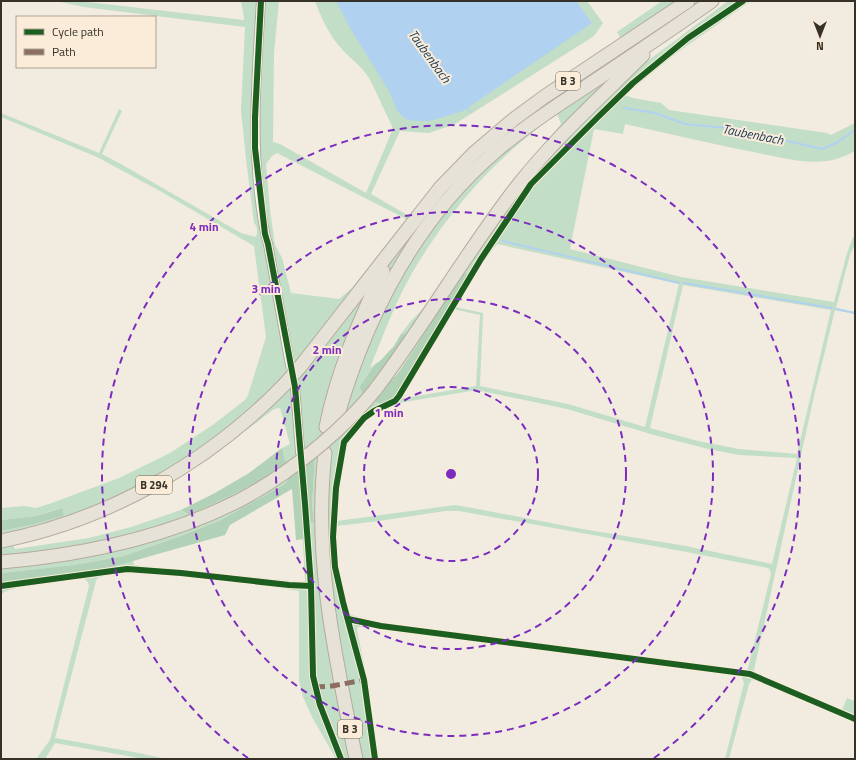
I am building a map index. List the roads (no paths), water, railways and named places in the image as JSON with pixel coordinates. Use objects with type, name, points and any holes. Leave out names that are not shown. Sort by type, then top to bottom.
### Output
[{"type":"highway","name":"B 3","points":[[688,1],[544,97],[486,142],[440,188],[393,249],[348,350],[337,382],[331,424],[370,323],[414,244],[445,202],[460,185],[497,150],[554,108],[662,37],[712,1]]},
{"type":"highway","points":[[1,562],[76,554],[168,530],[217,511],[240,500],[284,473],[330,438],[348,421],[375,390],[412,339],[473,247],[520,183],[563,133],[662,37]]},
{"type":"highway","name":"B 294","points":[[1,541],[27,535],[83,518],[114,504],[150,487],[221,441],[289,386],[295,366],[393,249]]},
{"type":"highway","name":"B 3","points":[[325,453],[321,506],[323,566],[330,626],[356,759]]},
{"type":"street","points":[[261,1],[255,117],[256,160],[265,234],[295,366]]},
{"type":"street","points":[[289,386],[300,452]]},
{"type":"water","points":[[336,1],[576,1],[592,23],[463,111],[430,121],[416,121],[406,119],[398,112],[389,91],[350,28]]},
{"type":"waterway","name":"Taubenbach","points":[[467,108],[470,112]]},
{"type":"waterway","name":"Taubenbach","points":[[624,108],[655,113],[685,124],[737,129],[763,139],[783,140],[822,149],[838,142],[855,130]]},
{"type":"waterway","points":[[503,241],[679,283]]},
{"type":"waterway","points":[[684,283],[832,308]]},
{"type":"waterway","points":[[836,309],[855,313]]}]
